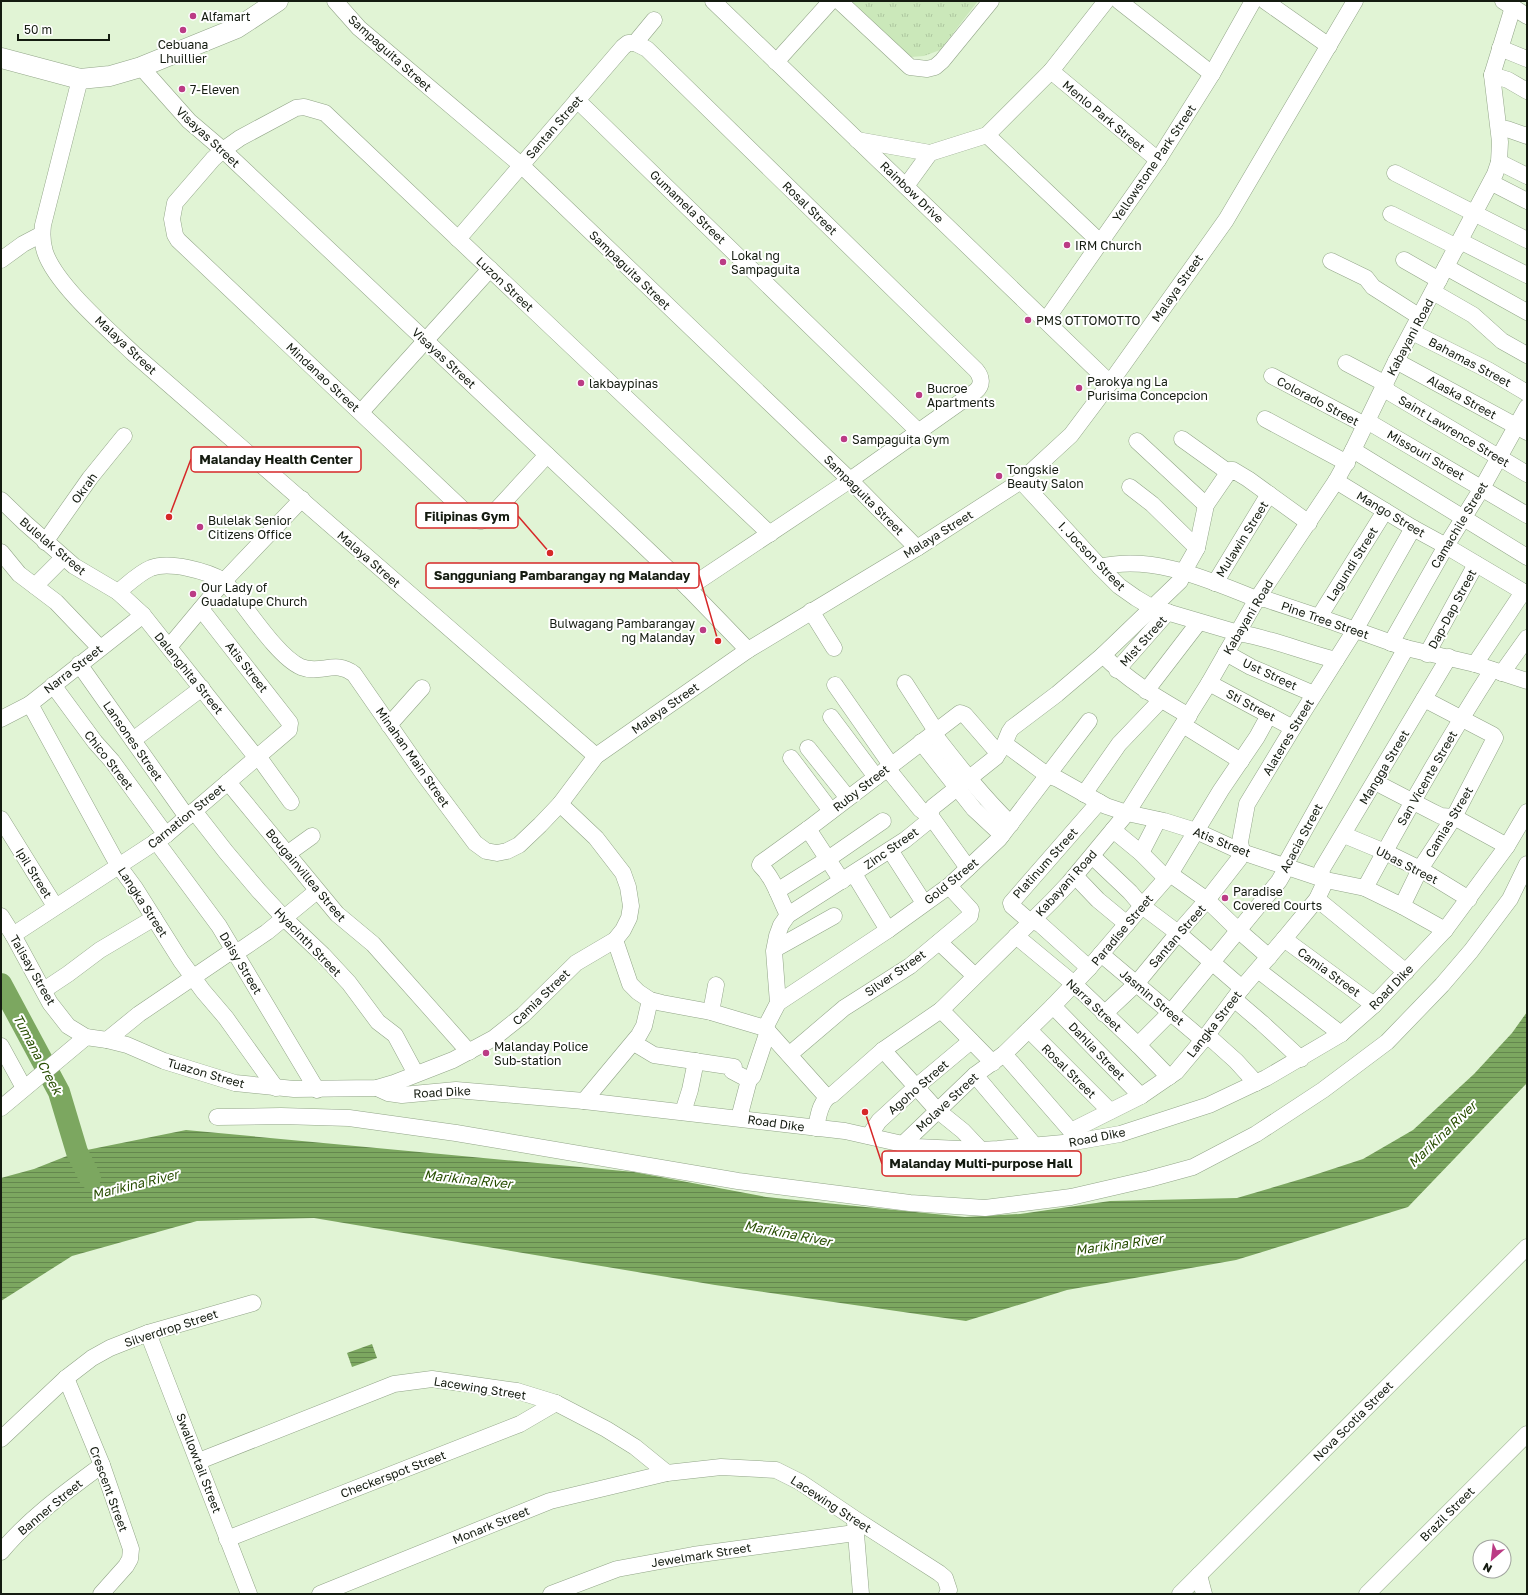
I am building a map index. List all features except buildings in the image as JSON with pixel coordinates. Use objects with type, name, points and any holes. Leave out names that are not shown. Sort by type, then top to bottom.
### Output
[{"type":"main road","points":[[1,58],[80,80],[110,76],[141,67],[237,28],[278,1]]},
{"type":"street","name":"Sampaguita Street","points":[[335,1],[359,28],[521,165],[850,480],[917,548]]},
{"type":"street","name":"Rainbow Drive","points":[[713,1],[1110,383]]},
{"type":"street","points":[[776,62],[831,1]]},
{"type":"street","points":[[839,1],[910,67],[927,69],[935,67],[942,61],[991,1]]},
{"type":"street","points":[[858,140],[930,153],[987,135],[1051,71],[1106,1]]},
{"type":"street","points":[[1119,1],[1212,74]]},
{"type":"street","name":"Yellowstone Park Street","points":[[1046,320],[1158,160],[1212,74],[1253,1]]},
{"type":"street","points":[[1265,1],[1329,46]]},
{"type":"street","name":"Malaya Street","points":[[80,80],[45,216],[42,234],[45,253],[52,268],[94,316],[134,354],[596,756],[748,650],[917,548],[1021,481],[1071,435],[1110,383],[1226,220],[1355,1]]},
{"type":"street","points":[[1508,4],[1527,16]]},
{"type":"street","name":"Kabayani Road","points":[[816,1128],[819,1112],[828,1096],[832,1095],[884,1050],[941,1010],[1075,876],[1127,813],[1209,683],[1257,599],[1336,481],[1350,457],[1396,361],[1492,183],[1499,162],[1500,148],[1492,75],[1500,48],[1508,4]]},
{"type":"street","name":"Santan Street","points":[[458,239],[623,47],[635,42],[654,20]]},
{"type":"street","name":"Rosal Street","points":[[635,42],[647,49],[976,370],[981,378],[980,385],[976,392],[918,431]]},
{"type":"street","points":[[1500,48],[1527,59]]},
{"type":"street","name":"Visayas Street","points":[[141,67],[189,121],[223,150],[688,588],[748,650]]},
{"type":"street","name":"Menlo Park Street","points":[[1051,71],[1158,160]]},
{"type":"street","points":[[1492,75],[1508,80],[1527,91]]},
{"type":"street","name":"Gumamela Street","points":[[577,100],[918,431]]},
{"type":"street","name":"Luzon Street","points":[[223,150],[240,138],[296,108],[304,107],[325,112],[770,534]]},
{"type":"street","points":[[1499,130],[1507,129],[1527,136]]},
{"type":"street","points":[[987,135],[1100,242]]},
{"type":"street","name":"Mindanao Street","points":[[223,150],[175,203],[172,219],[175,235],[469,516],[478,521],[484,521],[489,518],[547,455]]},
{"type":"street","points":[[906,186],[930,153]]},
{"type":"street","points":[[1499,162],[1527,176]]},
{"type":"street","points":[[1395,173],[1527,240]]},
{"type":"street","points":[[1492,183],[1527,201]]},
{"type":"street","points":[[1391,214],[1527,275]]},
{"type":"street","points":[[1,260],[23,244],[42,234]]},
{"type":"street","points":[[1404,260],[1440,280],[1527,312]]},
{"type":"street","points":[[1331,261],[1366,278],[1373,287],[1420,318]]},
{"type":"street","points":[[361,412],[490,270]]},
{"type":"street","points":[[1440,280],[1472,315],[1502,341],[1527,355]]},
{"type":"street","name":"Bahamas Street","points":[[1412,332],[1488,370],[1527,393]]},
{"type":"street","name":"Alaska Street","points":[[1396,361],[1522,430]]},
{"type":"street","name":"Saint Lawrence Street","points":[[1346,363],[1382,382],[1389,392],[1527,474]]},
{"type":"street","name":"Colorado Street","points":[[1272,376],[1366,423]]},
{"type":"street","name":"Camachile Street","points":[[1398,646],[1446,546],[1499,458],[1522,430],[1527,407]]},
{"type":"street","points":[[1265,420],[1350,457],[1464,517],[1527,557]]},
{"type":"street","name":"Missouri Street","points":[[1366,423],[1527,515]]},
{"type":"street","points":[[688,588],[850,480],[918,431]]},
{"type":"street","name":"Okrah","points":[[45,542],[90,478],[124,436]]},
{"type":"street","points":[[1182,439],[1229,471],[1233,470],[1309,523]]},
{"type":"street","points":[[1137,441],[1206,505]]},
{"type":"street","points":[[1161,610],[1180,581],[1197,548],[1206,505],[1229,471]]},
{"type":"street","name":"I. Jocson Street","points":[[1021,481],[1100,567],[1119,586],[1136,598],[1161,610],[1199,622],[1238,633],[1252,635],[1336,660]]},
{"type":"street","name":"Mango Street","points":[[1336,481],[1413,528],[1446,546]]},
{"type":"street","points":[[1130,487],[1152,504],[1197,548]]},
{"type":"street","name":"Mulawin Street","points":[[1215,583],[1269,494]]},
{"type":"street","points":[[170,647],[224,581],[302,499]]},
{"type":"street","name":"Bulelak Street","points":[[1,500],[63,558],[83,572],[118,592]]},
{"type":"street","name":"Lagundi Street","points":[[1319,617],[1385,511]]},
{"type":"street","name":"Alateres Street","points":[[1242,852],[1240,842],[1247,804],[1314,694],[1356,630],[1413,528]]},
{"type":"street","points":[[1446,546],[1525,593],[1475,664]]},
{"type":"street","points":[[1,552],[19,574],[56,602],[100,648]]},
{"type":"street","points":[[35,586],[63,558]]},
{"type":"street","name":"Pine Tree Street","points":[[1100,567],[1113,564],[1134,563],[1184,571],[1257,599],[1266,599],[1398,646],[1475,664],[1527,681]]},
{"type":"street","name":"Dap-Dap Street","points":[[1427,654],[1476,564]]},
{"type":"street","points":[[118,592],[146,571],[159,566],[172,566],[198,570],[224,581]]},
{"type":"street","name":"Minahan Main Street","points":[[224,581],[269,637],[290,660],[308,669],[320,669],[333,666],[340,667],[349,670],[359,678],[389,725],[471,838],[479,847],[486,851],[497,853],[519,845],[560,804],[596,756]]},
{"type":"street","name":"Dalanghita Street","points":[[118,592],[143,615],[170,647],[256,757],[260,759],[290,802]]},
{"type":"street","name":"Atis Street","points":[[201,609],[291,726]]},
{"type":"street","name":"Zinc Street","points":[[778,1003],[775,948],[776,936],[781,924],[788,915],[906,840],[926,823],[933,807],[996,757],[1007,734],[1012,728],[1057,694],[1103,655],[1161,610]]},
{"type":"street","name":"Mist Street","points":[[1117,670],[1161,610]]},
{"type":"street","points":[[811,611],[834,648]]},
{"type":"street","name":"Narra Street","points":[[1,718],[30,704],[143,615]]},
{"type":"street","points":[[1146,691],[1199,622]]},
{"type":"street","name":"San Vicente Street","points":[[1365,888],[1460,719],[1497,672],[1527,638]]},
{"type":"street","name":"Acacia Street","points":[[1138,1046],[1171,1012],[1279,881],[1283,874],[1285,865],[1398,646]]},
{"type":"street","name":"Ust Street","points":[[1226,653],[1251,667],[1314,694]]},
{"type":"street","points":[[1103,655],[1117,670],[1146,691],[1162,700],[1241,761]]},
{"type":"street","name":"Mangga Street","points":[[1324,879],[1322,869],[1344,835],[1449,657]]},
{"type":"street","name":"Lansones Street","points":[[79,664],[133,740],[191,814]]},
{"type":"street","points":[[905,682],[930,735],[963,784],[987,800],[1006,830]]},
{"type":"street","name":"Sti Street","points":[[1209,683],[1293,728]]},
{"type":"street","name":"Chico Street","points":[[53,685],[95,742],[112,761],[161,838]]},
{"type":"street","points":[[835,685],[885,770]]},
{"type":"street","points":[[133,740],[202,688]]},
{"type":"street","points":[[389,725],[422,688]]},
{"type":"street","points":[[1424,699],[1460,719]]},
{"type":"street","points":[[1084,794],[1119,744],[1162,700]]},
{"type":"street","name":"Langka Street","points":[[30,704],[118,866],[135,888],[193,978],[226,1018],[276,1088]]},
{"type":"street","name":"Ruby Street","points":[[776,891],[772,881],[760,864],[930,735],[960,713],[963,713]]},
{"type":"street","name":"Atis Street","points":[[963,713],[1001,748],[1047,775],[1058,779],[1099,802],[1127,813],[1158,820],[1196,832],[1242,852],[1324,879],[1365,888],[1402,906],[1445,930]]},
{"type":"street","name":"Paradise Street","points":[[998,1058],[1029,1030],[1089,968],[1168,876],[1257,737],[1269,715]]},
{"type":"street","points":[[831,717],[885,770],[920,809],[932,818],[968,868]]},
{"type":"street","name":"Camias Street","points":[[1402,906],[1420,869],[1454,817],[1495,738],[1492,735],[1460,719]]},
{"type":"street","name":"Gold Street","points":[[778,1003],[888,930],[949,886],[1006,830],[1089,721]]},
{"type":"street","name":"Carnation Street","points":[[13,935],[55,906],[161,838],[289,730],[291,726]]},
{"type":"street","points":[[808,748],[848,798]]},
{"type":"street","points":[[791,758],[831,811]]},
{"type":"street","name":"Bougainvillea Street","points":[[228,782],[317,892],[337,914],[373,944],[469,1052]]},
{"type":"street","points":[[1375,782],[1441,816],[1454,817],[1507,846]]},
{"type":"street","name":"Platinum Street","points":[[1032,920],[1027,919],[1012,906],[1012,900],[1099,802]]},
{"type":"street","points":[[560,804],[596,838],[619,866],[626,879],[630,900],[630,913],[623,930],[615,940],[630,984],[638,992],[650,1000],[711,1012],[767,1029],[824,1094],[828,1096]]},
{"type":"street","name":"Road Dike","points":[[377,1088],[388,1093],[402,1095],[463,1090],[584,1100],[845,1131],[916,1147],[981,1150],[1035,1146],[1073,1137],[1120,1134],[1209,1105],[1256,1083],[1341,1034],[1374,1005],[1445,930],[1507,846],[1527,812]]},
{"type":"street","name":"Hyacinth Street","points":[[191,814],[284,918],[322,954],[349,983],[378,1022],[395,1034],[416,1074]]},
{"type":"street","name":"Ipil Street","points":[[1,819],[55,906]]},
{"type":"street","points":[[1141,853],[1158,820]]},
{"type":"street","points":[[788,915],[776,891],[828,859],[883,822]]},
{"type":"street","points":[[808,829],[828,859],[848,877],[888,930]]},
{"type":"street","points":[[1113,830],[1168,876],[1207,900],[1269,957]]},
{"type":"street","name":"Ubas Street","points":[[1344,835],[1385,852],[1420,869],[1469,899]]},
{"type":"street","points":[[287,854],[312,836]]},
{"type":"street","name":"Daisy Street","points":[[161,838],[191,887],[235,951],[317,1090]]},
{"type":"street","points":[[890,850],[924,903]]},
{"type":"street","name":"Santan Street","points":[[1104,1014],[1136,984],[1207,900],[1239,859],[1242,852]]},
{"type":"street","points":[[1092,856],[1130,892],[1142,906],[1178,933],[1211,963],[1262,1022],[1301,1058]]},
{"type":"street","points":[[217,1117],[281,1116],[350,1118],[456,1132],[738,1181],[910,1203],[985,1208],[1071,1197],[1193,1167],[1256,1134],[1323,1090],[1387,1042],[1442,984],[1471,951],[1510,899],[1527,864]]},
{"type":"street","points":[[1075,876],[1098,900],[1127,924]]},
{"type":"street","name":"Langka Street","points":[[1073,1137],[1110,1111],[1141,1096],[1176,1072],[1205,1038],[1238,994],[1317,899],[1324,879]]},
{"type":"street","name":"Silver Street","points":[[790,1054],[844,1008],[910,966],[971,914],[971,910],[949,886]]},
{"type":"street","points":[[107,1040],[139,1014],[229,953],[242,949],[267,932],[317,892]]},
{"type":"street","points":[[1317,899],[1406,972]]},
{"type":"street","name":"Talisay Street","points":[[1,916],[50,1003],[68,1026],[86,1037]]},
{"type":"street","points":[[775,948],[834,916]]},
{"type":"street","points":[[44,990],[106,946],[154,918]]},
{"type":"street","points":[[1032,920],[1040,924],[1089,968]]},
{"type":"street","name":"Narra Street","points":[[1016,936],[1074,984],[1169,1077]]},
{"type":"street","name":"Camia Street","points":[[1284,939],[1374,1005]]},
{"type":"street","name":"Camia Street","points":[[377,1088],[453,1060],[494,1038],[514,1023],[576,963],[615,940]]},
{"type":"street","points":[[939,942],[975,976]]},
{"type":"street","name":"Jasmin Street","points":[[1101,954],[1171,1012],[1236,1061],[1256,1083]]},
{"type":"street","points":[[1258,970],[1341,1034]]},
{"type":"street","points":[[711,1012],[716,985]]},
{"type":"street","points":[[584,1100],[634,1043],[644,1026],[650,1000]]},
{"type":"street","points":[[739,1118],[749,1080],[753,1076],[767,1029],[778,1003]]},
{"type":"street","name":"Dahlia Street","points":[[1053,1006],[1141,1096]]},
{"type":"street","points":[[941,1010],[971,1041],[998,1058],[1073,1137]]},
{"type":"street","name":"Rosal Street","points":[[1029,1030],[1110,1111]]},
{"type":"street","points":[[1,1108],[86,1037]]},
{"type":"street","name":"Tuazon Street","points":[[86,1037],[128,1045],[164,1061],[234,1083],[276,1088],[317,1090],[377,1088]]},
{"type":"street","name":"Agoho Street","points":[[869,1136],[879,1121],[916,1087],[971,1041]]},
{"type":"street","points":[[634,1043],[654,1055],[734,1067],[732,1071],[749,1080]]},
{"type":"street","points":[[1,1046],[29,1084]]},
{"type":"street","points":[[884,1050],[937,1110],[963,1131],[981,1150]]},
{"type":"street","name":"Molave Street","points":[[903,1144],[975,1075],[998,1058]]},
{"type":"street","points":[[682,1112],[690,1090],[696,1061]]},
{"type":"street","points":[[975,1075],[1035,1146]]},
{"type":"street","name":"Nova Scotia Street","points":[[1180,1594],[1527,1247]]},
{"type":"street","name":"Silverdrop Street","points":[[1,1439],[66,1378],[98,1354],[148,1333],[253,1303]]},
{"type":"street","name":"Swallowtail Street","points":[[148,1333],[199,1461],[227,1539],[249,1594]]},
{"type":"street","name":"Crescent Street","points":[[66,1378],[102,1465],[131,1549],[130,1559],[126,1566],[101,1594]]},
{"type":"street","name":"Lacewing Street","points":[[199,1461],[394,1384],[432,1379],[517,1391],[556,1403],[618,1436],[635,1447],[667,1473],[721,1467],[776,1470],[800,1482],[855,1526],[939,1573],[945,1578],[949,1590],[947,1594]]},
{"type":"street","name":"Checkerspot Street","points":[[227,1539],[520,1424],[556,1403]]},
{"type":"street","name":"Brazil Street","points":[[1367,1594],[1527,1434]]},
{"type":"street","name":"Banner Street","points":[[1,1552],[10,1541],[50,1505],[102,1465]]},
{"type":"street","name":"Monark Street","points":[[320,1594],[550,1501],[667,1473]]},
{"type":"street","points":[[855,1526],[861,1594]]},
{"type":"street","name":"Jewelmark Street","points":[[551,1594],[618,1569],[855,1526]]},
{"type":"street","points":[[1199,1575],[1204,1594]]},
{"type":"green space","points":[[851,1],[978,1],[940,50],[924,56],[911,57]]},
{"type":"water","name":"Marikina River","points":[[1527,1012],[1527,1083],[1408,1207],[1236,1260],[1067,1290],[966,1321],[715,1285],[314,1218],[197,1221],[72,1256],[1,1301],[1,1178],[34,1169],[77,1152],[186,1130],[634,1172],[766,1197],[965,1217],[1020,1214],[1110,1201],[1237,1198],[1363,1159],[1413,1130],[1474,1074],[1512,1033]]},
{"type":"water","points":[[372,1344],[377,1358],[352,1367],[347,1353]]},
{"type":"waterway","name":"Tumana Creek","points":[[1,984],[59,1092],[77,1152],[90,1178]]},
{"type":"place","name":"Alfamart","points":[[193,16]]},
{"type":"place","name":"Cebuana Lhuillier","points":[[183,30]]},
{"type":"place","name":"7-Eleven","points":[[182,89]]},
{"type":"place","name":"IRM Church","points":[[1067,245]]},
{"type":"place","name":"Lokal ng Sampaguita","points":[[723,262]]},
{"type":"place","name":"PMS OTTOMOTTO","points":[[1028,320]]},
{"type":"place","name":"lakbaypinas","points":[[581,383]]},
{"type":"place","name":"Parokya ng La Purisima Concepcion","points":[[1079,388]]},
{"type":"place","name":"Bucroe Apartments","points":[[919,395]]},
{"type":"place","name":"Sampaguita Gym","points":[[844,439]]},
{"type":"place","name":"Tongskie Beauty Salon","points":[[999,476]]},
{"type":"place","name":"Malanday Health Center","points":[[169,517]]},
{"type":"place","name":"Bulelak Senior Citizens Office","points":[[200,527]]},
{"type":"place","name":"Filipinas Gym","points":[[550,553]]},
{"type":"place","name":"Our Lady of Guadalupe Church","points":[[193,594]]},
{"type":"place","name":"Bulwagang Pambarangay ng Malanday","points":[[703,630]]},
{"type":"place","name":"Sangguniang Pambarangay ng Malanday","points":[[718,641]]},
{"type":"place","name":"Paradise Covered Courts","points":[[1225,898]]},
{"type":"place","name":"Malanday Police Sub-station","points":[[486,1053]]},
{"type":"place","name":"Malanday Multi-purpose Hall","points":[[865,1112]]}]
